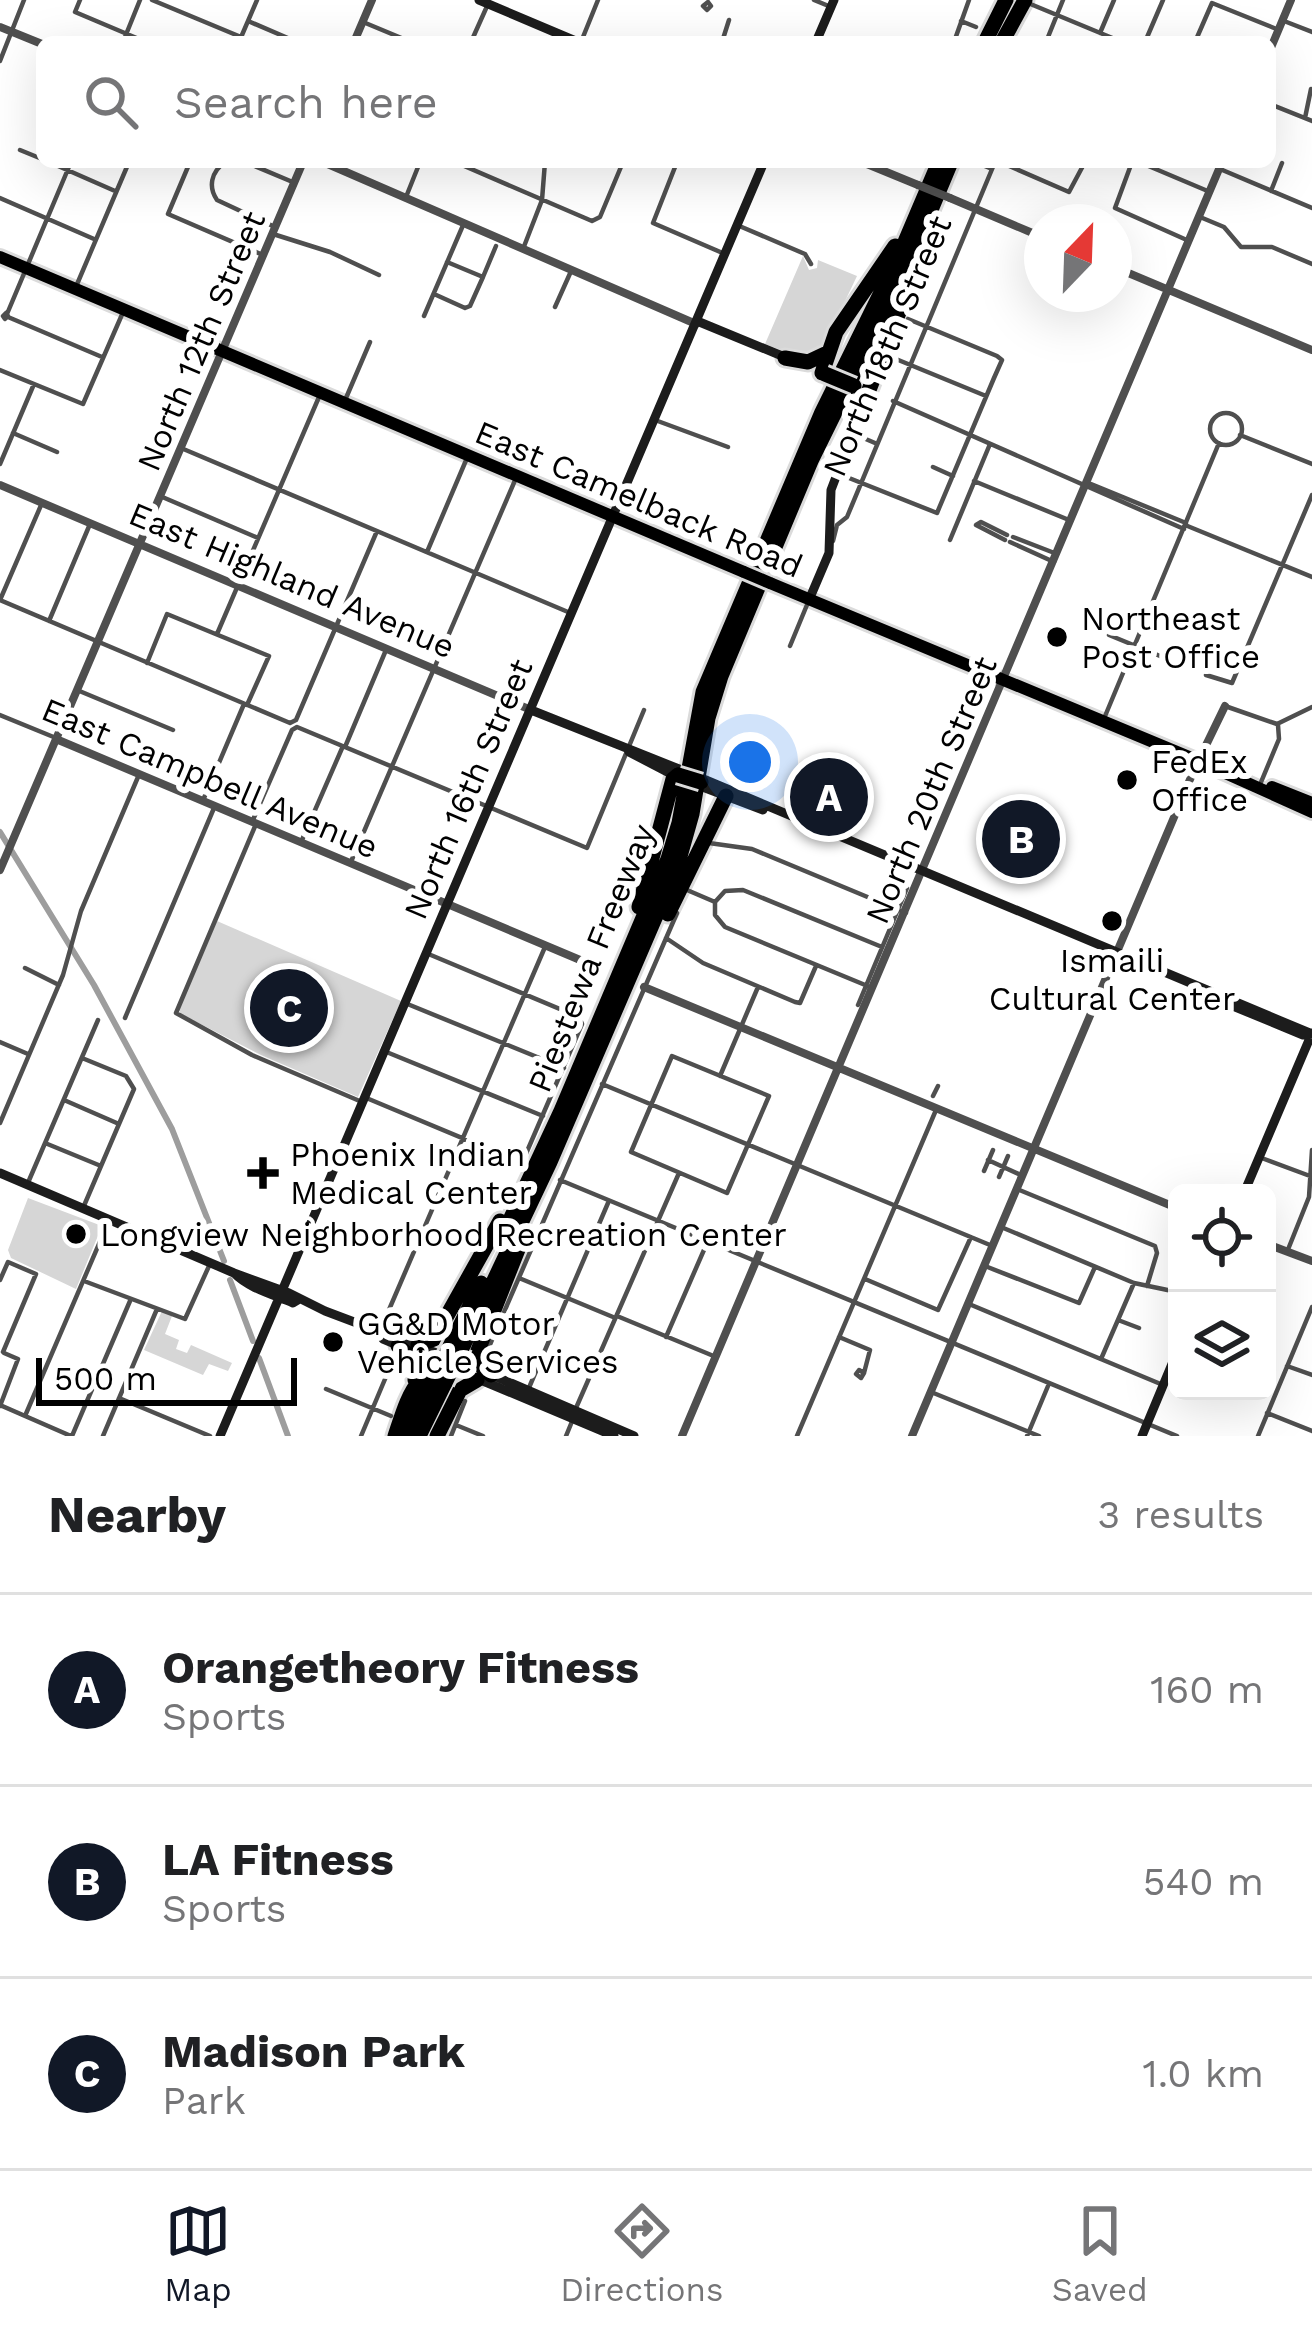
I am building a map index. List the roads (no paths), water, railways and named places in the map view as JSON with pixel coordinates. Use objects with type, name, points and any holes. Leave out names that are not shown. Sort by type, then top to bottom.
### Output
[{"type":"highway","points":[[982,36],[1003,0]]},
{"type":"highway","points":[[1004,36],[1024,1]]},
{"type":"highway","points":[[785,358],[814,362],[826,351],[941,168]]},
{"type":"highway","name":"Piestewa Freeway","points":[[419,1436],[573,1080],[596,1042],[677,867],[692,814],[705,731],[722,676],[811,461],[910,260],[942,168]]},
{"type":"highway","points":[[855,438],[860,386],[947,182],[944,168]]},
{"type":"highway","points":[[826,351],[824,374],[860,386]]},
{"type":"highway","points":[[677,774],[728,793],[596,1042],[677,774]]},
{"type":"highway","points":[[437,1436],[458,1404],[462,1387],[434,1339],[530,1169],[573,1080]]},
{"type":"highway","points":[[451,1363],[477,1360],[573,1080]]},
{"type":"highway","points":[[413,1389],[426,1373],[469,1354],[483,1336]]},
{"type":"highway","points":[[395,1436],[418,1363],[398,1346]]},
{"type":"highway","name":"Piestewa Freeway","points":[[407,1436],[451,1363]]},
{"type":"main road","points":[[490,3],[565,36]]},
{"type":"main road","points":[[818,36],[832,3]]},
{"type":"main road","name":"North 16th Street","points":[[220,1436],[761,168]]},
{"type":"main road","name":"East Camelback Road","points":[[0,257],[1312,812]]},
{"type":"main road","points":[[698,320],[824,374]]},
{"type":"main road","name":"North 18th Street","points":[[809,600],[825,548],[826,489],[859,401],[860,386]]},
{"type":"main road","name":"North 18th Street","points":[[809,600],[830,548],[832,490],[855,438]]},
{"type":"main road","name":"East Highland Avenue","points":[[531,710],[677,774]]},
{"type":"main road","name":"East Camelback Road","points":[[1259,787],[1269,786],[1312,803]]},
{"type":"main road","points":[[728,793],[1303,1035],[1312,1034],[1248,1184]]},
{"type":"main road","points":[[0,1173],[234,1273],[241,1281],[280,1293],[293,1303],[298,1300],[379,1333],[387,1332],[574,1415],[634,1436]]},
{"type":"main road","points":[[379,1333],[398,1346],[528,1390],[614,1436]]},
{"type":"main road","points":[[1144,1431],[1168,1373]]},
{"type":"street","points":[[0,62],[25,0]]},
{"type":"street","points":[[80,0],[75,12],[131,36]]},
{"type":"street","points":[[126,34],[140,0]]},
{"type":"street","points":[[152,0],[233,36]]},
{"type":"street","points":[[241,36],[256,0]]},
{"type":"street","points":[[357,36],[372,0]]},
{"type":"street","points":[[582,36],[598,0]]},
{"type":"street","points":[[814,0],[832,3]]},
{"type":"street","points":[[956,36],[969,0]]},
{"type":"street","points":[[1048,36],[1063,0]]},
{"type":"street","points":[[1100,33],[1114,0]]},
{"type":"street","points":[[1148,36],[1163,0]]},
{"type":"street","points":[[1276,36],[1291,0]]},
{"type":"street","points":[[1024,1],[1107,36]]},
{"type":"street","points":[[474,36],[490,3]]},
{"type":"street","points":[[1198,36],[1212,3],[1312,32]]},
{"type":"street","points":[[724,36],[729,20]]},
{"type":"street","points":[[248,21],[283,36]]},
{"type":"street","points":[[961,21],[980,36]]},
{"type":"street","points":[[363,22],[397,36]]},
{"type":"street","points":[[0,27],[36,42]]},
{"type":"street","points":[[1276,107],[1308,120],[1311,89]]},
{"type":"street","points":[[20,150],[36,156]]},
{"type":"street","points":[[1270,191],[1282,163]]},
{"type":"street","points":[[63,168],[117,191]]},
{"type":"street","points":[[75,289],[127,168]]},
{"type":"street","points":[[187,168],[168,214],[263,255]]},
{"type":"street","points":[[219,168],[212,187],[218,200],[274,231],[379,275]]},
{"type":"street","points":[[259,168],[295,183]]},
{"type":"street","name":"North 12th Street","points":[[4,857],[301,168]]},
{"type":"street","points":[[337,168],[698,320]]},
{"type":"street","points":[[406,197],[418,168]]},
{"type":"street","points":[[468,168],[597,221],[620,168]]},
{"type":"street","points":[[524,249],[542,200],[545,168]]},
{"type":"street","points":[[675,168],[653,223],[725,254]]},
{"type":"street","points":[[877,168],[1024,229]]},
{"type":"street","name":"North 18th Street","points":[[830,548],[993,168]]},
{"type":"street","points":[[1006,168],[1069,191],[1081,168]]},
{"type":"street","points":[[1132,168],[1115,208],[1189,241]]},
{"type":"street","points":[[1150,168],[1210,192]]},
{"type":"street","name":"North 20th Street","points":[[682,1436],[839,1068],[882,947],[923,873],[1220,168]]},
{"type":"street","points":[[1227,168],[1312,208]]},
{"type":"street","points":[[0,330],[68,170]]},
{"type":"street","points":[[0,198],[96,240]]},
{"type":"street","points":[[1200,217],[1224,227],[1241,247],[1272,248],[1312,264]]},
{"type":"street","points":[[424,316],[464,223]]},
{"type":"street","points":[[737,225],[805,254],[812,264]]},
{"type":"street","points":[[434,294],[468,308],[496,246]]},
{"type":"street","points":[[448,262],[483,277]]},
{"type":"street","points":[[555,307],[572,269]]},
{"type":"street","points":[[1132,275],[1312,350]]},
{"type":"street","points":[[0,370],[83,404],[124,310]]},
{"type":"street","points":[[6,316],[104,358]]},
{"type":"street","points":[[844,476],[937,514],[1002,360],[908,319]]},
{"type":"street","points":[[344,403],[370,342]]},
{"type":"street","points":[[891,357],[986,397]]},
{"type":"street","points":[[0,464],[34,384]]},
{"type":"street","points":[[217,634],[321,393]]},
{"type":"street","points":[[893,401],[1312,577]]},
{"type":"street","points":[[1230,413],[1238,419],[1240,435],[1229,444],[1219,443],[1211,436],[1210,425],[1220,414],[1230,413]]},
{"type":"street","points":[[656,420],[728,448]]},
{"type":"street","points":[[13,434],[57,452]]},
{"type":"street","points":[[1240,435],[1312,464]]},
{"type":"street","points":[[855,438],[875,443]]},
{"type":"street","points":[[1102,721],[1219,443]]},
{"type":"street","points":[[950,540],[990,444]]},
{"type":"street","points":[[181,448],[572,614]]},
{"type":"street","points":[[427,552],[469,456]]},
{"type":"street","points":[[933,467],[953,476]]},
{"type":"street","points":[[350,864],[517,476]]},
{"type":"street","points":[[974,481],[1071,521]]},
{"type":"street","name":"East Highland Avenue","points":[[0,485],[531,710]]},
{"type":"street","points":[[1205,675],[1231,685],[1312,494]]},
{"type":"street","points":[[160,496],[259,538]]},
{"type":"street","points":[[42,503],[0,600],[585,848],[644,710]]},
{"type":"street","points":[[49,621],[90,524]]},
{"type":"street","points":[[377,532],[291,726],[176,1012],[252,1054],[522,1163],[542,1116],[573,1080],[583,1021],[426,953]]},
{"type":"street","points":[[1009,538],[1056,558]]},
{"type":"street","name":"North 18th Street","points":[[790,646],[809,600]]},
{"type":"street","points":[[147,663],[167,614],[269,656],[203,801]]},
{"type":"street","points":[[1108,635],[1160,656]]},
{"type":"street","points":[[301,843],[386,650]]},
{"type":"street","points":[[77,690],[172,730]]},
{"type":"street","points":[[912,1436],[1225,706],[1277,724],[1312,707]]},
{"type":"street","name":"East Campbell Avenue","points":[[0,715],[447,905],[601,964]]},
{"type":"street","points":[[1259,787],[1280,739],[1277,724]]},
{"type":"street","points":[[0,1123],[140,774]]},
{"type":"street","points":[[125,1018],[215,806]]},
{"type":"street","points":[[485,1356],[708,843],[752,849],[902,911]]},
{"type":"street","name":"North 20th Street","points":[[857,1005],[902,911],[907,888]]},
{"type":"street","points":[[869,987],[725,927],[715,915],[716,902],[730,889],[742,890],[882,947]]},
{"type":"street","points":[[687,890],[716,902]]},
{"type":"street","points":[[666,938],[704,963],[800,1003],[816,966]]},
{"type":"street","points":[[379,1333],[546,946]]},
{"type":"street","points":[[25,968],[59,985]]},
{"type":"street","points":[[644,987],[937,1108],[968,1116],[1034,1149],[1070,1159],[1168,1204]]},
{"type":"street","points":[[720,1076],[758,987]]},
{"type":"street","points":[[405,1003],[504,1043],[573,1080]]},
{"type":"street","points":[[27,1184],[98,1020]]},
{"type":"street","points":[[0,1042],[29,1054]]},
{"type":"street","points":[[384,1051],[542,1116]]},
{"type":"street","points":[[672,1056],[720,1076],[769,1096],[727,1192],[631,1152],[672,1056]]},
{"type":"street","points":[[82,1058],[126,1076],[134,1089],[83,1208]]},
{"type":"street","points":[[602,1084],[993,1246]]},
{"type":"street","points":[[933,1096],[938,1086]]},
{"type":"street","points":[[64,1100],[119,1124]]},
{"type":"street","points":[[797,1436],[937,1108]]},
{"type":"street","points":[[45,1143],[101,1166]]},
{"type":"street","points":[[984,1171],[992,1150]]},
{"type":"street","points":[[1287,1252],[1310,1190],[1312,1150]]},
{"type":"street","points":[[999,1177],[1008,1156]]},
{"type":"street","points":[[1259,1157],[1311,1176]]},
{"type":"street","points":[[988,1160],[1023,1175]]},
{"type":"street","points":[[566,1436],[679,1173]]},
{"type":"street","points":[[560,1180],[1049,1385],[1144,1431],[1178,1436]]},
{"type":"street","points":[[1018,1189],[1158,1249],[1147,1286]]},
{"type":"street","points":[[528,1390],[609,1201]]},
{"type":"street","points":[[1304,1212],[1312,1215]]},
{"type":"street","points":[[25,1416],[110,1220]]},
{"type":"street","points":[[1001,1227],[1134,1283],[1168,1290]]},
{"type":"street","points":[[864,1279],[937,1308],[970,1237]]},
{"type":"street","points":[[666,1337],[707,1242]]},
{"type":"street","points":[[1276,1248],[1312,1262]]},
{"type":"street","points":[[0,1280],[8,1262],[36,1274],[2,1352],[18,1359],[0,1406],[71,1436],[130,1300]]},
{"type":"street","points":[[84,1281],[185,1319],[215,1265]]},
{"type":"street","points":[[985,1266],[1079,1303],[1095,1267]]},
{"type":"street","points":[[519,1278],[716,1357]]},
{"type":"street","points":[[1101,1359],[1134,1283]]},
{"type":"street","points":[[969,1304],[1163,1385]]},
{"type":"street","points":[[1258,1436],[1312,1306]]},
{"type":"street","points":[[103,1436],[157,1309]]},
{"type":"street","points":[[1118,1320],[1139,1328]]},
{"type":"street","points":[[839,1337],[870,1350],[864,1373]]},
{"type":"street","points":[[361,1436],[398,1346]]},
{"type":"street","points":[[1287,1366],[1312,1375]]},
{"type":"street","points":[[1028,1434],[1049,1385]]},
{"type":"street","points":[[326,1389],[391,1416]]},
{"type":"street","points":[[932,1392],[1039,1436]]},
{"type":"street","points":[[119,1398],[210,1436]]},
{"type":"street","points":[[451,1436],[458,1404]]},
{"type":"street","points":[[1267,1413],[1312,1431]]},
{"type":"street","points":[[456,1425],[483,1436]]},
{"type":"waterway","points":[[0,832],[94,985],[172,1129],[224,1261]]},
{"type":"waterway","points":[[230,1280],[253,1341]]},
{"type":"waterway","points":[[259,1358],[288,1436]]},
{"type":"place","name":"Northeast Post Office","points":[[1057,637]]},
{"type":"place","name":"FedEx Office","points":[[1127,780]]},
{"type":"place","name":"Orangetheory Fitness","points":[[829,797]]},
{"type":"place","name":"LA Fitness","points":[[1021,839]]},
{"type":"place","name":"Ismaili Cultural Center","points":[[1112,921]]},
{"type":"place","name":"Madison Park","points":[[289,1008]]},
{"type":"place","name":"Phoenix Indian Medical Center","points":[[263,1173]]},
{"type":"place","name":"Longview Neighborhood Recreation Center","points":[[76,1234]]},
{"type":"place","name":"GG&D Motor Vehicle Services","points":[[333,1342]]}]
